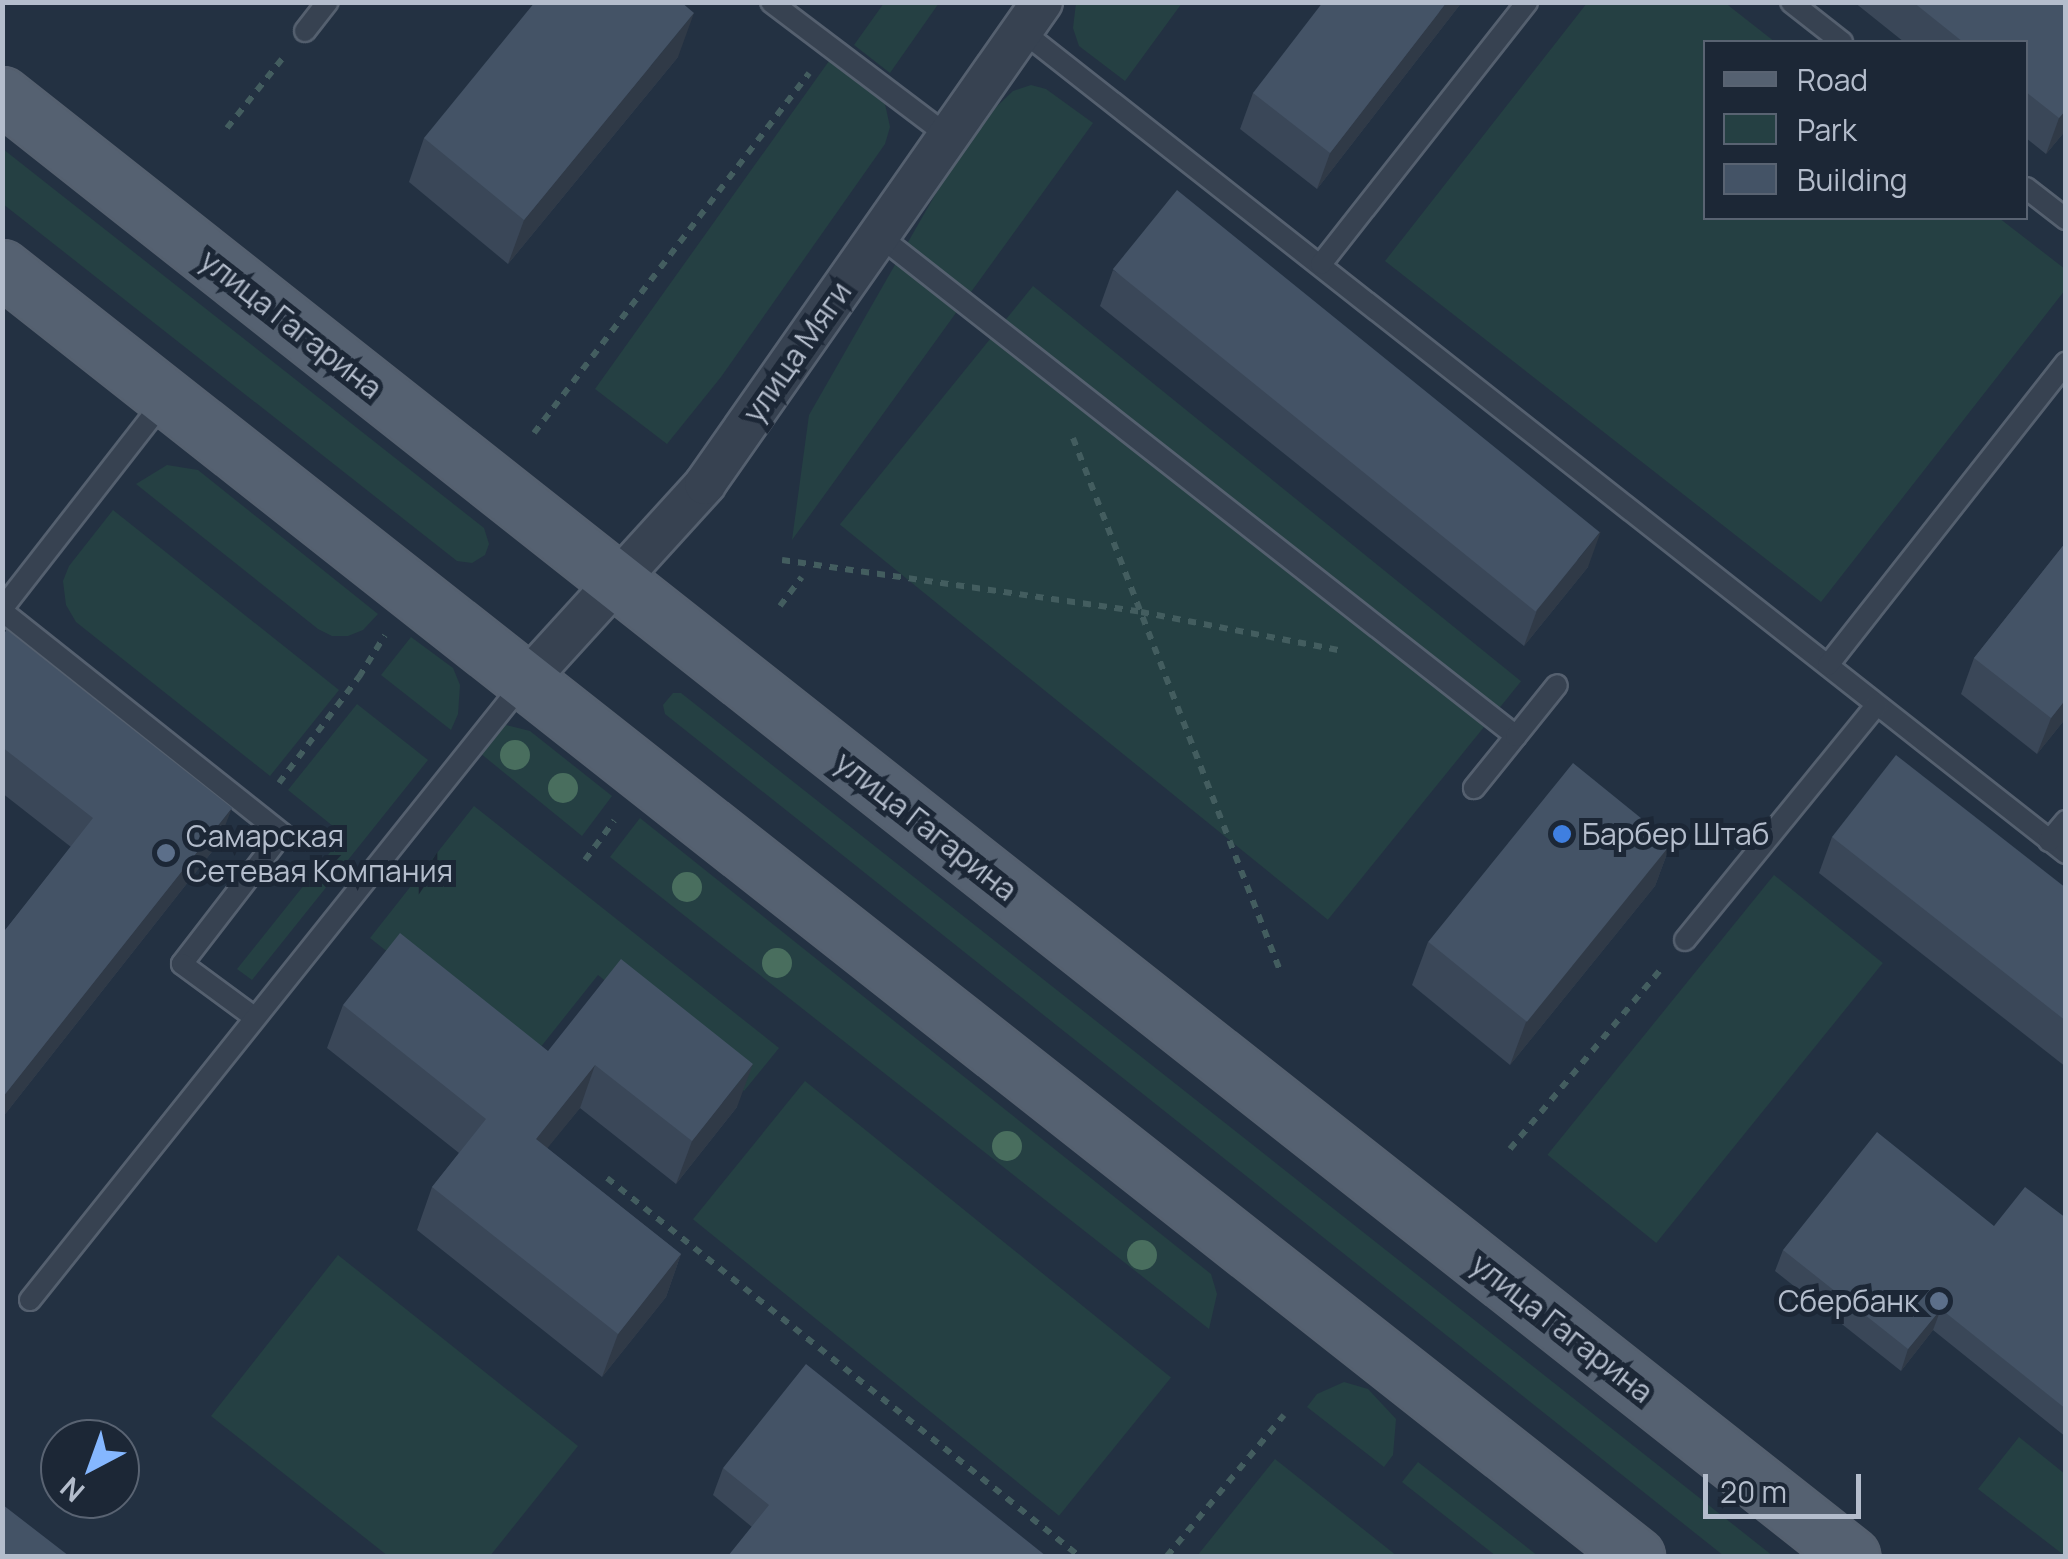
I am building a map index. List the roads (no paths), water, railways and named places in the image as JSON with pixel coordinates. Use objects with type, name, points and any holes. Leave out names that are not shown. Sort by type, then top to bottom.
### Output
[{"type":"main road","name":"улица Гагарина","points":[[2,95],[1850,1556]]},
{"type":"main road","points":[[2,268],[1636,1556]]},
{"type":"street","name":"улица Мяги","points":[[526,681],[705,484],[1032,17]]},
{"type":"lane","points":[[305,31],[328,2]]},
{"type":"lane","points":[[772,2],[948,136]]},
{"type":"lane","points":[[1321,264],[1527,2]]},
{"type":"lane","points":[[1792,2],[1840,40]]},
{"type":"lane","points":[[1032,17],[1321,264],[2058,847],[2066,821]]},
{"type":"lane","points":[[2028,190],[2066,220]]},
{"type":"lane","points":[[878,235],[1516,736]]},
{"type":"lane","points":[[1828,666],[2066,363]]},
{"type":"lane","points":[[166,398],[2,610],[282,834],[182,964],[254,1017]]},
{"type":"lane","points":[[30,1300],[526,681]]},
{"type":"lane","points":[[1474,788],[1557,685]]},
{"type":"lane","points":[[1685,940],[1877,705]]},
{"type":"place","name":"Барбер Штаб","points":[[1562,834]]},
{"type":"place","name":"Самарская Сетевая Компания","points":[[166,853]]},
{"type":"place","name":"Сбербанк","points":[[1939,1301]]}]
